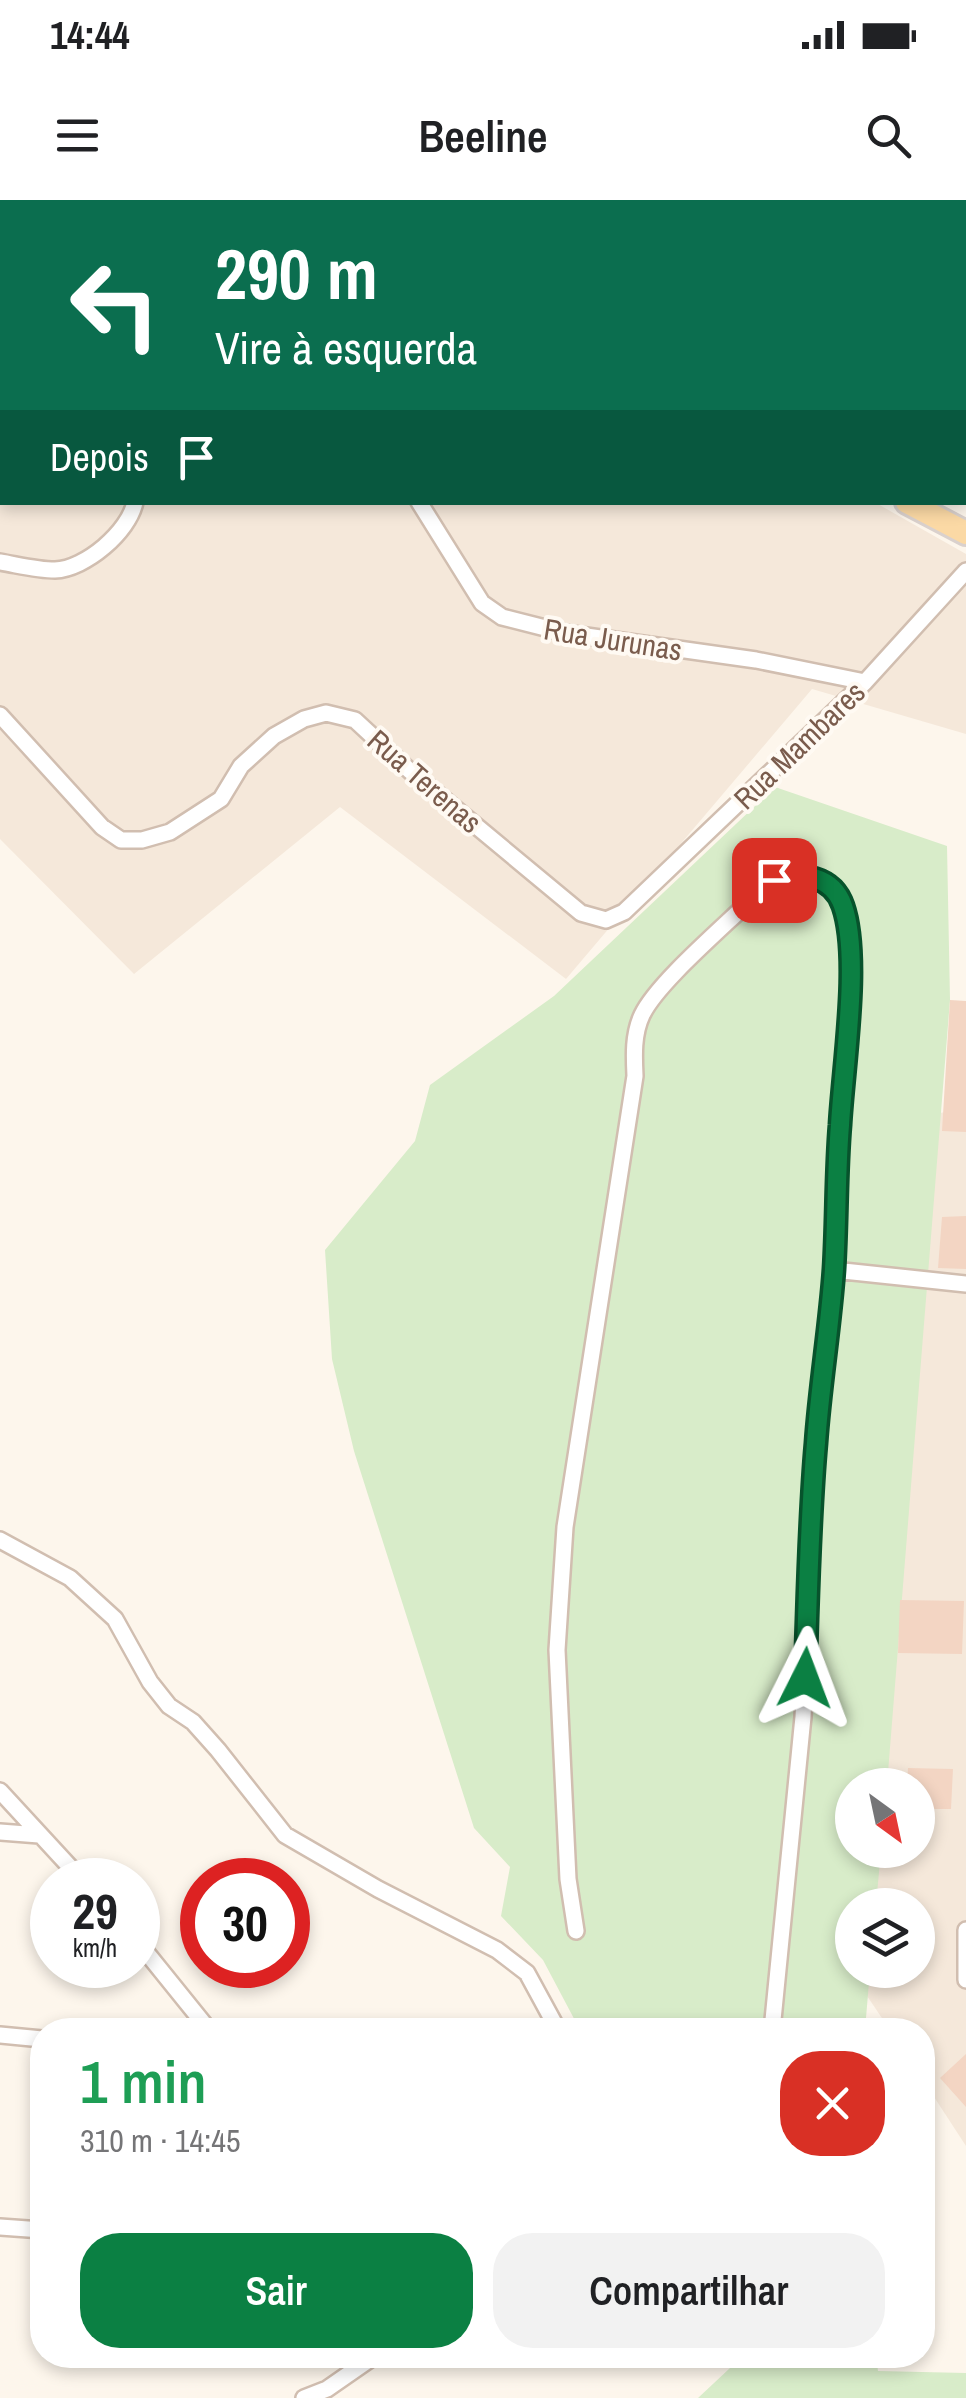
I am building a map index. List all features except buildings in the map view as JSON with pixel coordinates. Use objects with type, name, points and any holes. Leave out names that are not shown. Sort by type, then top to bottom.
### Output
[{"type":"main road","points":[[913,505],[966,533]]},
{"type":"street","points":[[0,562],[58,570],[107,548],[134,505]]},
{"type":"street","name":"Rua Jurunas","points":[[420,505],[482,603],[502,616],[565,633],[756,660],[865,682]]},
{"type":"street","name":"Rua Mambares","points":[[624,912],[865,682],[966,570]]},
{"type":"street","name":"Rua Terenas","points":[[0,714],[102,827],[121,840],[142,840],[192,820],[221,799],[242,766],[274,736],[304,720],[326,713],[355,720],[581,914],[606,920],[624,912]]},
{"type":"street","points":[[576,1931],[568,1879],[558,1632],[565,1527],[635,1076],[634,1046],[642,1016],[656,995],[762,890],[774,880],[807,875],[835,891],[843,906],[852,951],[834,1270],[816,1443],[803,1717],[773,2018]]},
{"type":"street","points":[[834,1270],[966,1284]]},
{"type":"street","points":[[0,1540],[70,1578],[115,1620],[159,1694],[218,1750],[285,1835],[378,1889],[497,1950],[527,1973],[551,2018]]},
{"type":"street","points":[[0,1791],[61,1858]]},
{"type":"street","points":[[0,1832],[39,1835]]},
{"type":"street","points":[[966,1930],[966,1980]]},
{"type":"street","points":[[160,1970],[198,2018]]},
{"type":"street","points":[[0,2035],[30,2038]]},
{"type":"street","points":[[0,2227],[30,2229]]},
{"type":"street","points":[[304,2398],[327,2389],[357,2368]]},
{"type":"shaded area","points":[[0,505],[880,505],[966,554],[966,734],[812,689],[566,979],[340,807],[134,974],[0,839]]},
{"type":"shaded area","points":[[966,1108],[966,2146],[935,2098],[935,2018],[882,2018],[862,1988],[935,1988],[935,1888],[867,1888],[869,1868],[935,1868],[935,1768],[875,1768],[914,1118]]},
{"type":"green space","points":[[775,787],[947,846],[950,1000],[888,1768],[835,1768],[835,1868],[879,1868],[878,1888],[835,1888],[835,1988],[868,1988],[866,2018],[574,2018],[543,1960],[501,1916],[510,1867],[474,1828],[354,1451],[332,1359],[325,1250],[415,1141],[430,1085],[554,996]]},
{"type":"green space","points":[[730,2368],[878,2368],[966,2373],[966,2398],[698,2398]]},
{"type":"route","points":[[774,880],[807,875],[835,891],[843,906],[852,951],[834,1270],[816,1443],[805,1678]]}]
